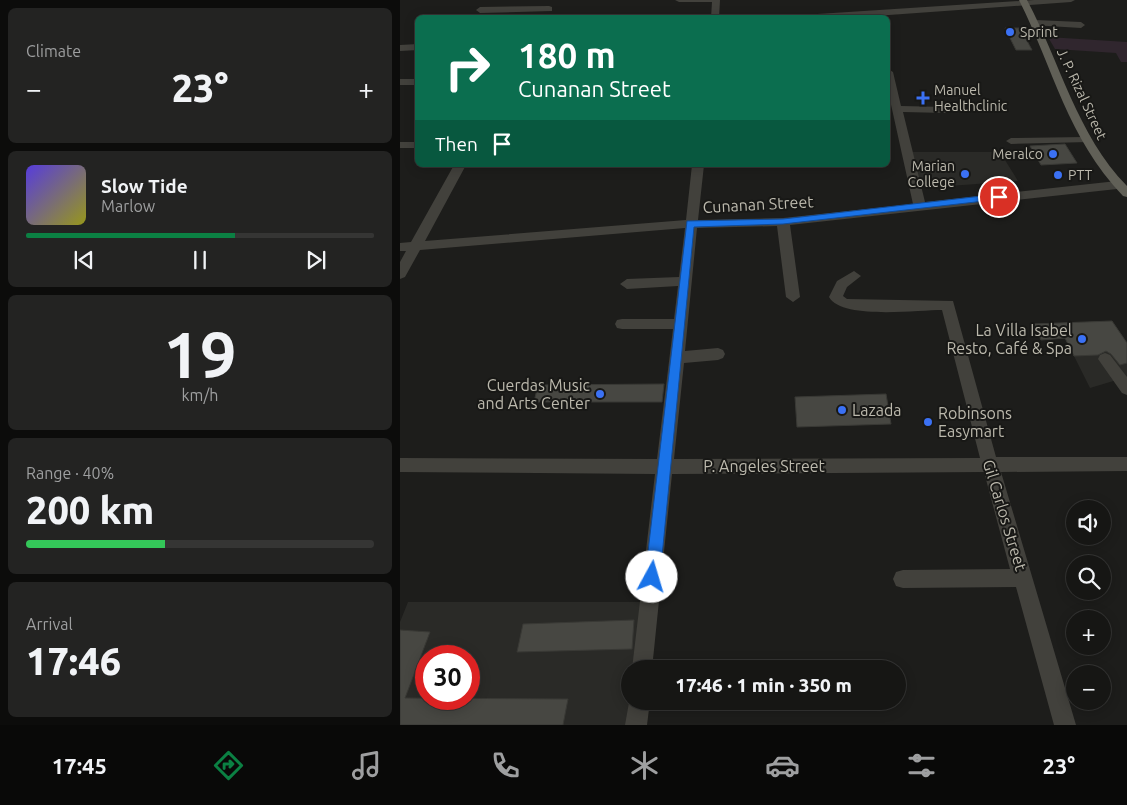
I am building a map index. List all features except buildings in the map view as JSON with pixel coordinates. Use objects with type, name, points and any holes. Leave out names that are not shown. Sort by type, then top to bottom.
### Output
[{"type":"main road","name":"J. P. Rizal Street","points":[[1023,1],[1085,140],[1122,189]]},
{"type":"street","points":[[545,15],[553,0]]},
{"type":"street","points":[[679,0],[716,0],[715,15]]},
{"type":"street","points":[[836,15],[1023,1],[1072,0]]},
{"type":"street","points":[[480,10],[548,9]]},
{"type":"street","points":[[1034,23],[1081,25]]},
{"type":"street","points":[[400,57],[404,48]]},
{"type":"street","points":[[890,79],[920,206]]},
{"type":"street","points":[[400,82],[415,82]]},
{"type":"street","points":[[898,109],[946,110]]},
{"type":"street","points":[[1011,141],[1085,140]]},
{"type":"street","points":[[400,145],[415,145]]},
{"type":"street","points":[[400,274],[459,167]]},
{"type":"street","points":[[643,660],[665,467],[675,358],[698,167]]},
{"type":"street","name":"Cunanan Street","points":[[400,247],[690,224],[783,222],[920,206],[1122,189]]},
{"type":"street","points":[[783,222],[793,297]]},
{"type":"street","name":"Gil Carlos Street","points":[[854,276],[846,280],[837,290],[836,297],[843,303],[855,306],[948,306],[990,465],[1065,725]]},
{"type":"street","points":[[627,284],[684,281]]},
{"type":"street","points":[[622,324],[679,324]]},
{"type":"street","points":[[675,358],[718,354]]},
{"type":"street","points":[[1105,359],[1127,389]]},
{"type":"street","name":"P. Angeles Street","points":[[400,465],[665,467],[1127,464]]},
{"type":"street","points":[[903,579],[1024,578]]},
{"type":"street","points":[[636,725],[638,710]]},
{"type":"shaded area","points":[[1048,37],[1127,42],[1127,62],[1121,62],[1116,53],[1055,49]]},
{"type":"shaded area","name":"Marian College","points":[[912,152],[1000,152],[1018,181],[921,188]]},
{"type":"shaded area","name":"La Villa Isabel Resto, Café & Spa","points":[[1112,321],[1127,343],[1127,391],[1120,379],[1090,388],[1065,338],[1041,340],[1033,324]]},
{"type":"shaded area","points":[[408,602],[649,602],[644,660],[621,660],[621,710],[633,710],[638,725],[400,725],[400,622]]},
{"type":"place","name":"Sprint","points":[[1010,32]]},
{"type":"place","name":"Manuel Healthclinic","points":[[923,98]]},
{"type":"place","name":"Meralco","points":[[1053,154]]},
{"type":"place","name":"Marian College","points":[[965,174]]},
{"type":"place","name":"PTT","points":[[1058,175]]},
{"type":"place","name":"La Villa Isabel Resto, Café & Spa","points":[[1082,339]]},
{"type":"place","name":"Cuerdas Music and Arts Center","points":[[600,394]]},
{"type":"place","name":"Lazada","points":[[842,410]]},
{"type":"place","name":"Robinsons Easymart","points":[[928,422]]},
{"type":"route","points":[[652,577],[690,224],[783,222],[999,197]]}]
